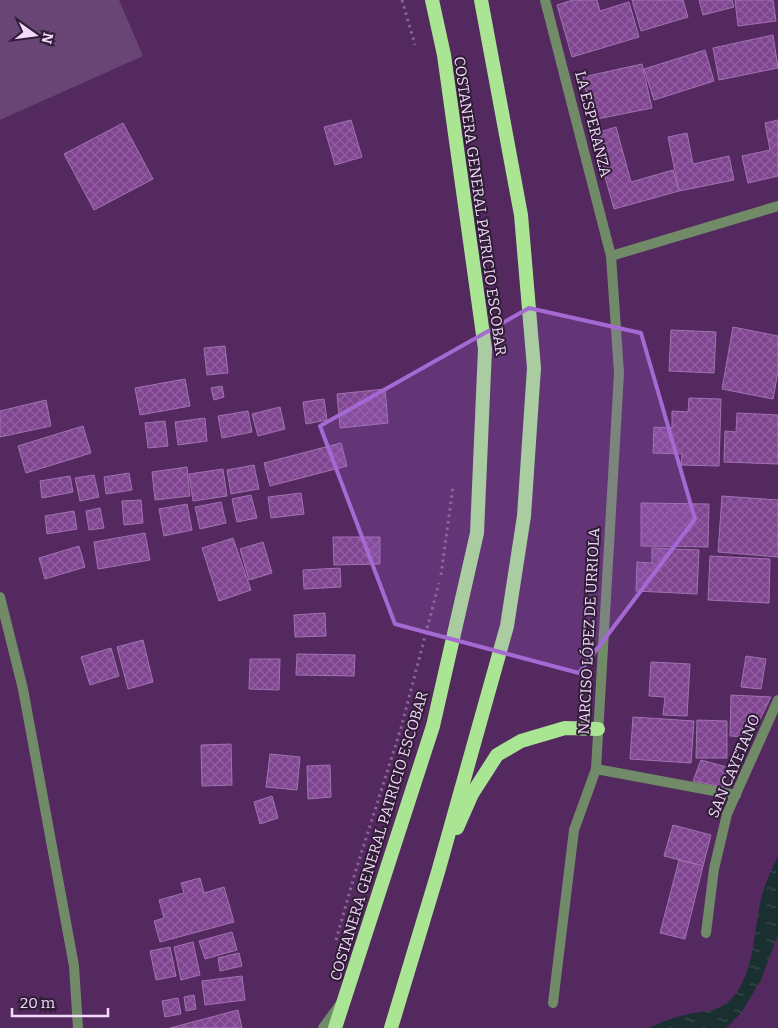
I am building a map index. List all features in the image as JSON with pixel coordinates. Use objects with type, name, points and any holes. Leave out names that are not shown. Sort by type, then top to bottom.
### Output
[{"type":"highway","name":"COSTANERA GENERAL PATRICIO ESCOBAR","points":[[335,1028],[433,726],[477,533],[485,349],[445,65],[432,0]]},
{"type":"highway","points":[[391,1028],[438,872],[507,626],[524,516],[534,368],[521,215],[481,0]]},
{"type":"highway","points":[[438,872],[472,794],[497,755],[521,741],[565,728],[598,729]]},
{"type":"street","name":"LA ESPERANZA","points":[[545,0],[611,256]]},
{"type":"street","points":[[611,256],[778,206]]},
{"type":"street","name":"NARCISO LÓPEZ DE URRIOLA","points":[[553,1003],[574,830],[596,769],[620,373],[611,256]]},
{"type":"street","points":[[0,597],[23,689],[74,966],[78,1028]]},
{"type":"street","name":"SAN CAYETANO","points":[[706,933],[714,869],[727,814],[778,700]]},
{"type":"street","points":[[596,769],[736,795]]},
{"type":"street","points":[[323,1028],[346,995]]},
{"type":"path","points":[[402,0],[418,52]]},
{"type":"path","points":[[335,943],[401,728],[441,575],[454,480]]},
{"type":"highlighted area","points":[[529,308],[641,333],[695,519],[579,673],[395,624],[320,426]]},
{"type":"shaded area","points":[[0,0],[119,0],[143,56],[0,120]]},
{"type":"water","points":[[778,856],[778,934],[761,980],[741,1013],[726,1028],[649,1028],[676,1017],[716,1009],[729,1001],[738,990],[750,961],[763,893]]},
{"type":"building","points":[[573,0],[597,0],[600,11],[629,2],[639,37],[572,57],[557,5]]},
{"type":"building","points":[[632,0],[683,0],[688,17],[641,31]]},
{"type":"building","points":[[699,0],[732,0],[734,7],[703,15]]},
{"type":"building","points":[[735,0],[773,0],[776,21],[738,26]]},
{"type":"building","points":[[773,35],[778,68],[719,80],[713,48]]},
{"type":"building","points":[[705,50],[714,81],[654,100],[644,69]]},
{"type":"building","points":[[642,64],[652,108],[592,120],[583,77]]},
{"type":"building","points":[[351,120],[362,157],[335,165],[324,127]]},
{"type":"building","points":[[778,120],[778,176],[748,183],[742,156],[770,150],[765,123]]},
{"type":"building","points":[[123,123],[153,179],[94,210],[64,154]]},
{"type":"building","points":[[616,127],[631,182],[673,170],[679,191],[614,209],[593,134]]},
{"type":"building","points":[[687,133],[693,164],[729,156],[734,180],[679,191],[668,137]]},
{"type":"building","points":[[733,327],[778,336],[778,372],[773,399],[722,389]]},
{"type":"building","points":[[671,330],[716,332],[714,373],[669,371]]},
{"type":"building","points":[[225,346],[228,373],[207,375],[204,348]]},
{"type":"building","points":[[185,379],[190,406],[140,415],[135,388]]},
{"type":"building","points":[[222,386],[224,397],[214,400],[211,388]]},
{"type":"building","points":[[385,389],[388,423],[340,428],[337,394]]},
{"type":"building","points":[[689,398],[721,399],[719,466],[681,465],[682,454],[653,453],[654,427],[672,428],[672,411],[688,412]]},
{"type":"building","points":[[324,399],[327,420],[306,424],[303,402]]},
{"type":"building","points":[[46,400],[51,426],[0,437],[0,411]]},
{"type":"building","points":[[280,407],[285,429],[258,436],[252,414]]},
{"type":"building","points":[[248,411],[252,432],[222,438],[218,416]]},
{"type":"building","points":[[737,413],[778,415],[778,464],[724,462],[725,431],[736,432]]},
{"type":"building","points":[[205,418],[207,441],[178,445],[175,422]]},
{"type":"building","points":[[165,421],[168,446],[148,448],[145,423]]},
{"type":"building","points":[[83,426],[91,453],[26,473],[18,446]]},
{"type":"building","points":[[341,443],[347,466],[270,486],[264,463]]},
{"type":"building","points":[[254,465],[259,489],[231,494],[227,470]]},
{"type":"building","points":[[187,467],[190,496],[155,500],[152,472]]},
{"type":"building","points":[[223,469],[227,496],[193,501],[189,474]]},
{"type":"building","points":[[129,473],[132,490],[106,494],[104,477]]},
{"type":"building","points":[[94,475],[99,497],[80,501],[75,478]]},
{"type":"building","points":[[70,476],[73,492],[42,498],[40,481]]},
{"type":"building","points":[[301,493],[304,514],[271,518],[268,497]]},
{"type":"building","points":[[251,495],[257,518],[237,522],[232,499]]},
{"type":"building","points":[[722,496],[778,500],[778,557],[718,552]]},
{"type":"building","points":[[141,500],[143,523],[124,525],[122,501]]},
{"type":"building","points":[[221,502],[226,523],[200,529],[195,507]]},
{"type":"building","points":[[641,503],[709,504],[708,547],[641,546]]},
{"type":"building","points":[[187,504],[192,530],[164,536],[159,509]]},
{"type":"building","points":[[100,508],[104,528],[89,530],[86,511]]},
{"type":"building","points":[[74,511],[77,529],[47,534],[45,516]]},
{"type":"building","points":[[145,533],[150,560],[98,569],[94,542]]},
{"type":"building","points":[[333,537],[380,537],[380,564],[334,565]]},
{"type":"building","points":[[233,538],[251,590],[219,601],[202,548]]},
{"type":"building","points":[[263,542],[272,573],[249,580],[240,549]]},
{"type":"building","points":[[79,546],[85,567],[45,579],[39,558]]},
{"type":"building","points":[[652,548],[699,550],[697,594],[636,591],[637,562],[652,563]]},
{"type":"building","points":[[710,556],[770,559],[769,603],[708,600]]},
{"type":"building","points":[[340,568],[341,587],[304,589],[303,570]]},
{"type":"building","points":[[325,613],[326,636],[295,637],[294,615]]},
{"type":"building","points":[[143,640],[153,682],[128,689],[117,647]]},
{"type":"building","points":[[111,648],[119,676],[90,685],[81,657]]},
{"type":"building","points":[[297,654],[355,655],[354,676],[296,675]]},
{"type":"building","points":[[746,656],[766,659],[761,689],[741,687]]},
{"type":"building","points":[[250,659],[280,659],[279,690],[249,689]]},
{"type":"building","points":[[651,662],[690,664],[687,716],[663,715],[665,697],[649,696]]},
{"type":"building","points":[[731,695],[771,697],[751,737],[730,736]]},
{"type":"building","points":[[633,717],[694,721],[691,763],[630,759]]},
{"type":"building","points":[[697,720],[727,721],[727,758],[696,758]]},
{"type":"building","points":[[231,744],[232,785],[202,786],[201,745]]},
{"type":"building","points":[[270,754],[300,757],[297,790],[266,787]]},
{"type":"building","points":[[701,760],[727,767],[723,787],[693,781]]},
{"type":"building","points":[[330,765],[331,797],[308,799],[307,766]]},
{"type":"building","points":[[272,796],[278,818],[260,824],[254,802]]},
{"type":"building","points":[[673,825],[711,835],[703,866],[664,856]]},
{"type":"building","points":[[679,860],[703,866],[685,939],[660,933]]},
{"type":"building","points":[[200,878],[204,893],[224,887],[234,922],[160,942],[154,921],[164,918],[159,900],[184,893],[181,883]]},
{"type":"building","points":[[232,932],[237,950],[205,959],[199,941]]},
{"type":"building","points":[[193,942],[200,975],[181,980],[174,947]]},
{"type":"building","points":[[170,947],[176,976],[156,980],[150,951]]},
{"type":"building","points":[[239,953],[242,966],[220,971],[218,958]]},
{"type":"building","points":[[242,976],[245,1000],[205,1005],[202,981]]},
{"type":"building","points":[[194,995],[196,1009],[186,1011],[184,997]]},
{"type":"building","points":[[178,998],[181,1014],[165,1017],[162,1001]]},
{"type":"building","points":[[238,1010],[242,1028],[170,1028]]}]
